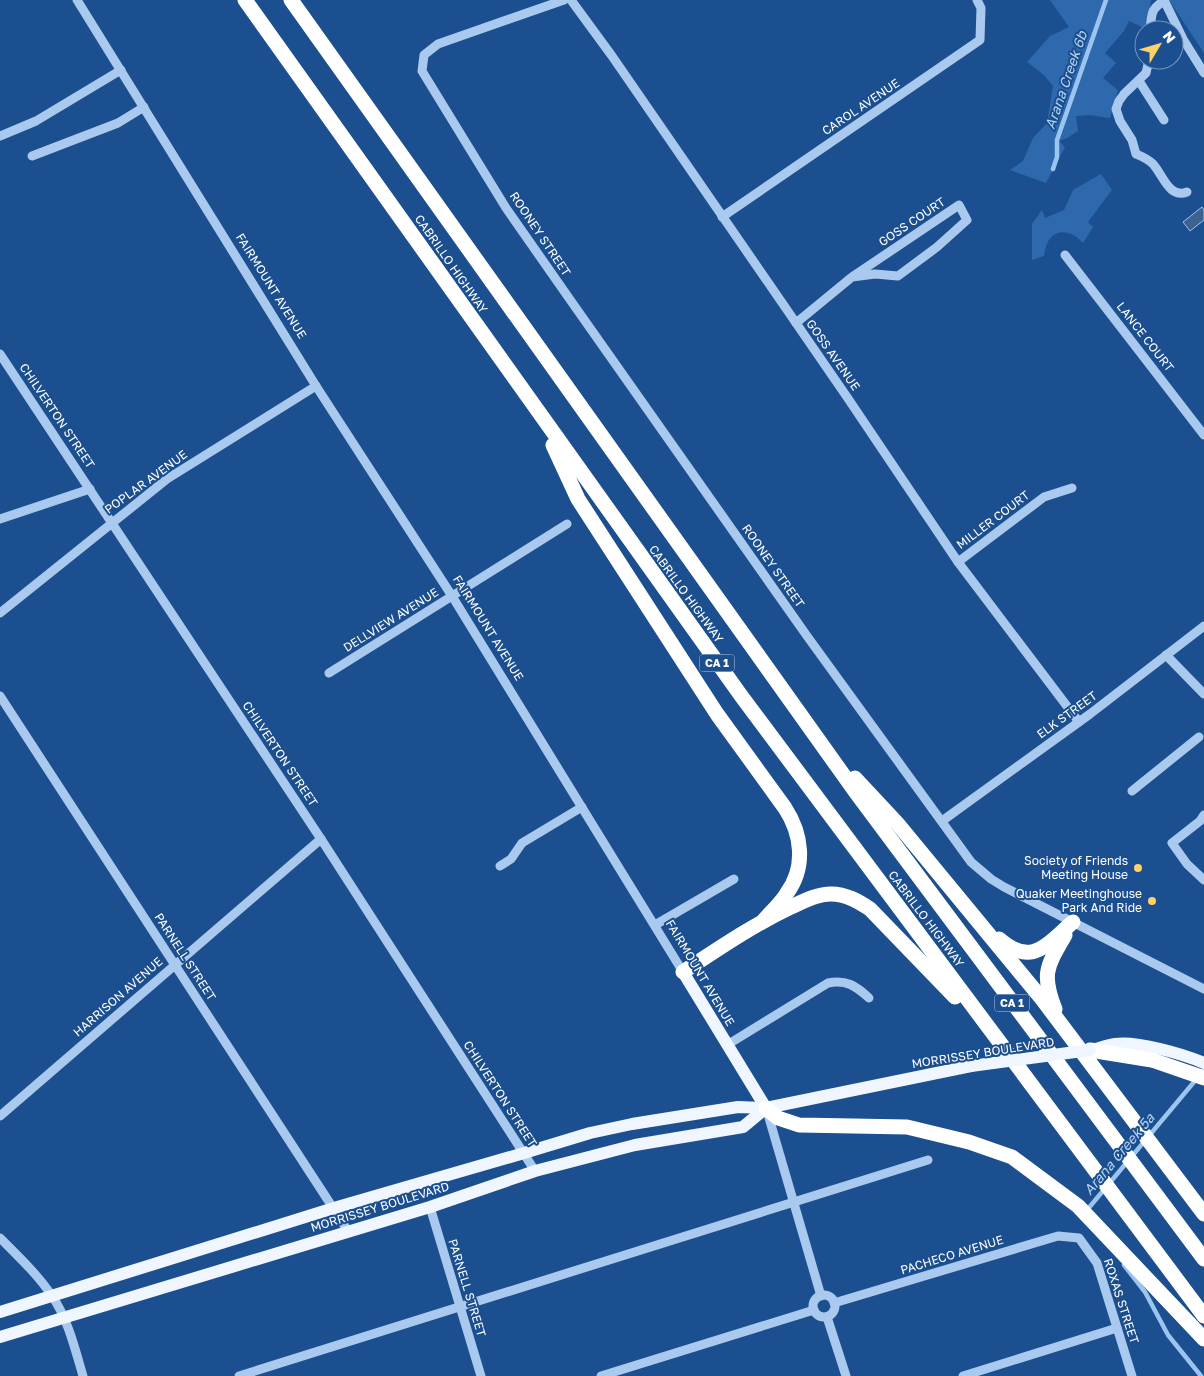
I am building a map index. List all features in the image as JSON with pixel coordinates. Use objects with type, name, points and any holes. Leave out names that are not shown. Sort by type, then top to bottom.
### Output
[{"type":"highway","name":"CABRILLO HIGHWAY","points":[[245,0],[742,697],[1204,1316]]},
{"type":"highway","name":"CABRILLO HIGHWAY","points":[[291,0],[884,831],[1204,1259]]},
{"type":"highway","points":[[538,412],[578,499],[717,714],[785,808],[794,824],[798,834],[800,854],[797,874],[788,893],[764,920]]},
{"type":"highway","points":[[823,745],[897,823],[1042,998],[1204,1214]]},
{"type":"highway","points":[[683,972],[764,920],[820,895],[840,895],[860,902],[877,916],[998,1042]]},
{"type":"highway","points":[[966,906],[1003,942],[1022,953],[1039,951],[1072,922]]},
{"type":"highway","points":[[1062,1026],[1048,991],[1047,973],[1052,957],[1072,922]]},
{"type":"highway","points":[[1090,1050],[1127,1050],[1204,1078]]},
{"type":"highway","points":[[766,1108],[778,1118],[799,1125],[907,1127],[969,1142],[1012,1157],[1078,1206],[1204,1339]]},
{"type":"main road","name":"FAIRMOUNT AVENUE","points":[[683,972],[766,1108]]},
{"type":"main road","points":[[1127,1050],[1156,1048],[1190,1057],[1204,1063]]},
{"type":"main road","name":"MORRISSEY BOULEVARD","points":[[0,1312],[334,1208],[590,1133],[632,1124],[738,1108],[766,1108],[971,1066],[1090,1050]]},
{"type":"main road","name":"MORRISSEY BOULEVARD","points":[[0,1337],[348,1231],[430,1208],[535,1171],[635,1145],[743,1127],[766,1108]]},
{"type":"street","name":"FAIRMOUNT AVENUE","points":[[77,0],[316,386],[452,596],[683,972]]},
{"type":"street","name":"ROONEY STREET","points":[[564,0],[438,44],[424,55],[422,71],[506,208],[807,636],[942,820],[970,862],[1004,887],[1204,989]]},
{"type":"street","name":"GOSS AVENUE","points":[[571,0],[612,56],[796,323],[958,562],[1079,722]]},
{"type":"street","name":"CAROL AVENUE","points":[[722,217],[980,40],[980,8],[977,0]]},
{"type":"street","points":[[1152,20],[1153,10],[1164,0],[1183,39],[1204,73]]},
{"type":"street","points":[[0,136],[36,121],[120,70]]},
{"type":"street","points":[[1147,70],[1139,81],[1124,94],[1117,105],[1117,113],[1120,122],[1132,140],[1136,154],[1152,163],[1173,191],[1181,194],[1187,192]]},
{"type":"street","points":[[1139,81],[1164,120]]},
{"type":"street","points":[[32,156],[118,123],[144,107]]},
{"type":"street","name":"GOSS COURT","points":[[796,323],[852,277],[959,205],[967,220],[898,276],[875,274],[852,277]]},
{"type":"street","name":"LANCE COURT","points":[[1065,255],[1204,435]]},
{"type":"street","name":"CHILVERTON STREET","points":[[0,354],[321,839],[535,1171]]},
{"type":"street","name":"POPLAR AVENUE","points":[[0,613],[167,479],[316,386]]},
{"type":"street","name":"MILLER COURT","points":[[958,562],[1044,497],[1072,488]]},
{"type":"street","points":[[0,518],[90,489]]},
{"type":"street","name":"DELLVIEW AVENUE","points":[[329,673],[567,524]]},
{"type":"street","name":"ELK STREET","points":[[942,820],[1079,722],[1204,626]]},
{"type":"street","points":[[1166,655],[1204,694]]},
{"type":"street","name":"PARNELL STREET","points":[[0,696],[348,1231]]},
{"type":"street","points":[[1132,791],[1199,737]]},
{"type":"street","points":[[500,866],[511,859],[522,843],[582,807]]},
{"type":"street","points":[[1204,815],[1200,821],[1172,843],[1187,864],[1204,880]]},
{"type":"street","name":"HARRISON AVENUE","points":[[0,1116],[321,839]]},
{"type":"street","points":[[655,925],[734,879]]},
{"type":"street","points":[[727,1045],[828,983],[838,981],[848,983],[858,988],[869,998]]},
{"type":"street","name":"FAIRMOUNT AVENUE","points":[[766,1108],[820,1296]]},
{"type":"street","points":[[239,1376],[928,1160]]},
{"type":"street","name":"PARNELL STREET","points":[[430,1208],[481,1376]]},
{"type":"street","name":"PACHECO AVENUE","points":[[834,1304],[1058,1236],[1078,1238]]},
{"type":"street","points":[[0,1238],[34,1273],[53,1297],[73,1342],[83,1376]]},
{"type":"street","name":"ROXAS STREET","points":[[1078,1238],[1097,1263],[1132,1376]]},
{"type":"street","points":[[820,1296],[827,1296],[834,1304],[833,1313],[827,1317],[818,1316],[814,1310],[814,1304],[820,1296]]},
{"type":"street","points":[[601,1376],[814,1310]]},
{"type":"street","points":[[827,1317],[846,1376]]},
{"type":"street","points":[[963,1376],[1117,1328]]},
{"type":"shaded area","points":[[1050,0],[1151,0],[1149,20],[1134,20],[1134,23],[1129,21],[1124,31],[1105,53],[1116,63],[1103,78],[1118,90],[1110,118],[1090,115],[1076,116],[1078,131],[1059,141],[1065,147],[1046,183],[1010,170],[1023,161],[1033,138],[1047,123],[1053,86],[1044,75],[1027,62],[1050,36],[1069,27]]},
{"type":"shaded area","points":[[1169,0],[1204,0],[1204,53],[1184,20]]},
{"type":"shaded area","points":[[1101,174],[1112,190],[1088,222],[1093,227],[1083,243],[1076,236],[1066,232],[1057,233],[1048,242],[1044,256],[1032,260],[1032,224],[1042,210],[1045,218],[1064,210],[1073,190]]},
{"type":"shaded area","points":[[1202,207],[1204,210],[1204,220],[1190,231],[1183,222]]},
{"type":"waterway","name":"Arana Creek 6b","points":[[1053,169],[1057,157],[1057,140],[1106,0]]},
{"type":"waterway","name":"Arana Creek 5a","points":[[1087,1210],[1204,1070]]},
{"type":"waterway","name":"Arana Creek 5a","points":[[1124,1265],[1145,1292],[1168,1335],[1201,1376]]},
{"type":"place","name":"Society of Friends Meeting House","points":[[1138,868]]},
{"type":"place","name":"Quaker Meetinghouse Park And Ride","points":[[1152,901]]}]
